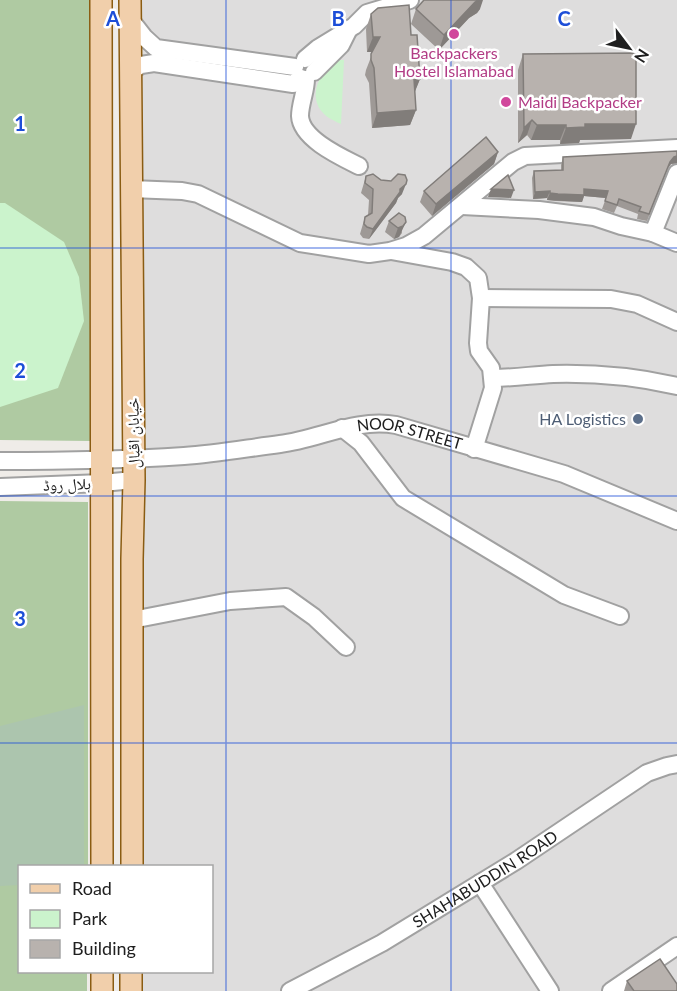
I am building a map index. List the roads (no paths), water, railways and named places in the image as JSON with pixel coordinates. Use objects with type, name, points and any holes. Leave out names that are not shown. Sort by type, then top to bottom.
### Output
[{"type":"main road","name":"خیابان اقبال","points":[[101,0],[102,865]]},
{"type":"main road","name":"خیابان اقبال","points":[[130,9],[134,480],[132,865]]},
{"type":"main road","points":[[102,189],[130,189]]},
{"type":"main road","points":[[103,621],[132,620]]},
{"type":"main road","points":[[102,973],[102,991]]},
{"type":"main road","points":[[131,973],[131,991]]},
{"type":"street","points":[[130,72],[141,65],[154,63],[297,83],[304,71],[341,45],[349,28],[372,11],[410,0]]},
{"type":"street","points":[[130,9],[144,37],[156,48],[304,71]]},
{"type":"street","points":[[304,71],[300,112],[303,128],[310,136],[359,166]]},
{"type":"street","points":[[130,189],[182,191],[198,194],[300,243],[369,254],[406,246],[424,236],[513,162],[525,156],[677,148]]},
{"type":"street","points":[[653,232],[677,173]]},
{"type":"street","points":[[462,206],[594,217],[621,226],[653,232],[677,243]]},
{"type":"street","points":[[390,251],[452,262],[466,267],[478,278],[482,298],[477,343],[479,351],[491,368],[493,378],[489,402],[474,449]]},
{"type":"street","points":[[482,298],[611,299],[637,304],[677,321]]},
{"type":"street","points":[[493,378],[553,374],[600,376],[677,386]]},
{"type":"street","name":"NOOR STREET","points":[[133,458],[185,456],[294,443],[342,428],[380,422],[564,474],[677,521]]},
{"type":"street","points":[[342,428],[361,443],[403,498],[564,595],[620,616]]},
{"type":"street","name":"ہلال روڈ","points":[[0,460],[102,461],[133,458]]},
{"type":"street","name":"ہلال روڈ","points":[[0,487],[134,480]]},
{"type":"street","points":[[132,620],[230,601],[286,597],[314,617],[346,647]]},
{"type":"street","name":"SHAHABUDDIN ROAD","points":[[290,991],[382,943],[526,855],[647,774],[677,764]]},
{"type":"street","points":[[480,883],[550,991]]},
{"type":"street","points":[[611,991],[676,950]]},
{"type":"place","name":"Backpackers Hostel Islamabad","points":[[454,34]]},
{"type":"place","name":"Maidi Backpacker","points":[[506,102]]},
{"type":"place","name":"HA Logistics","points":[[638,419]]}]
